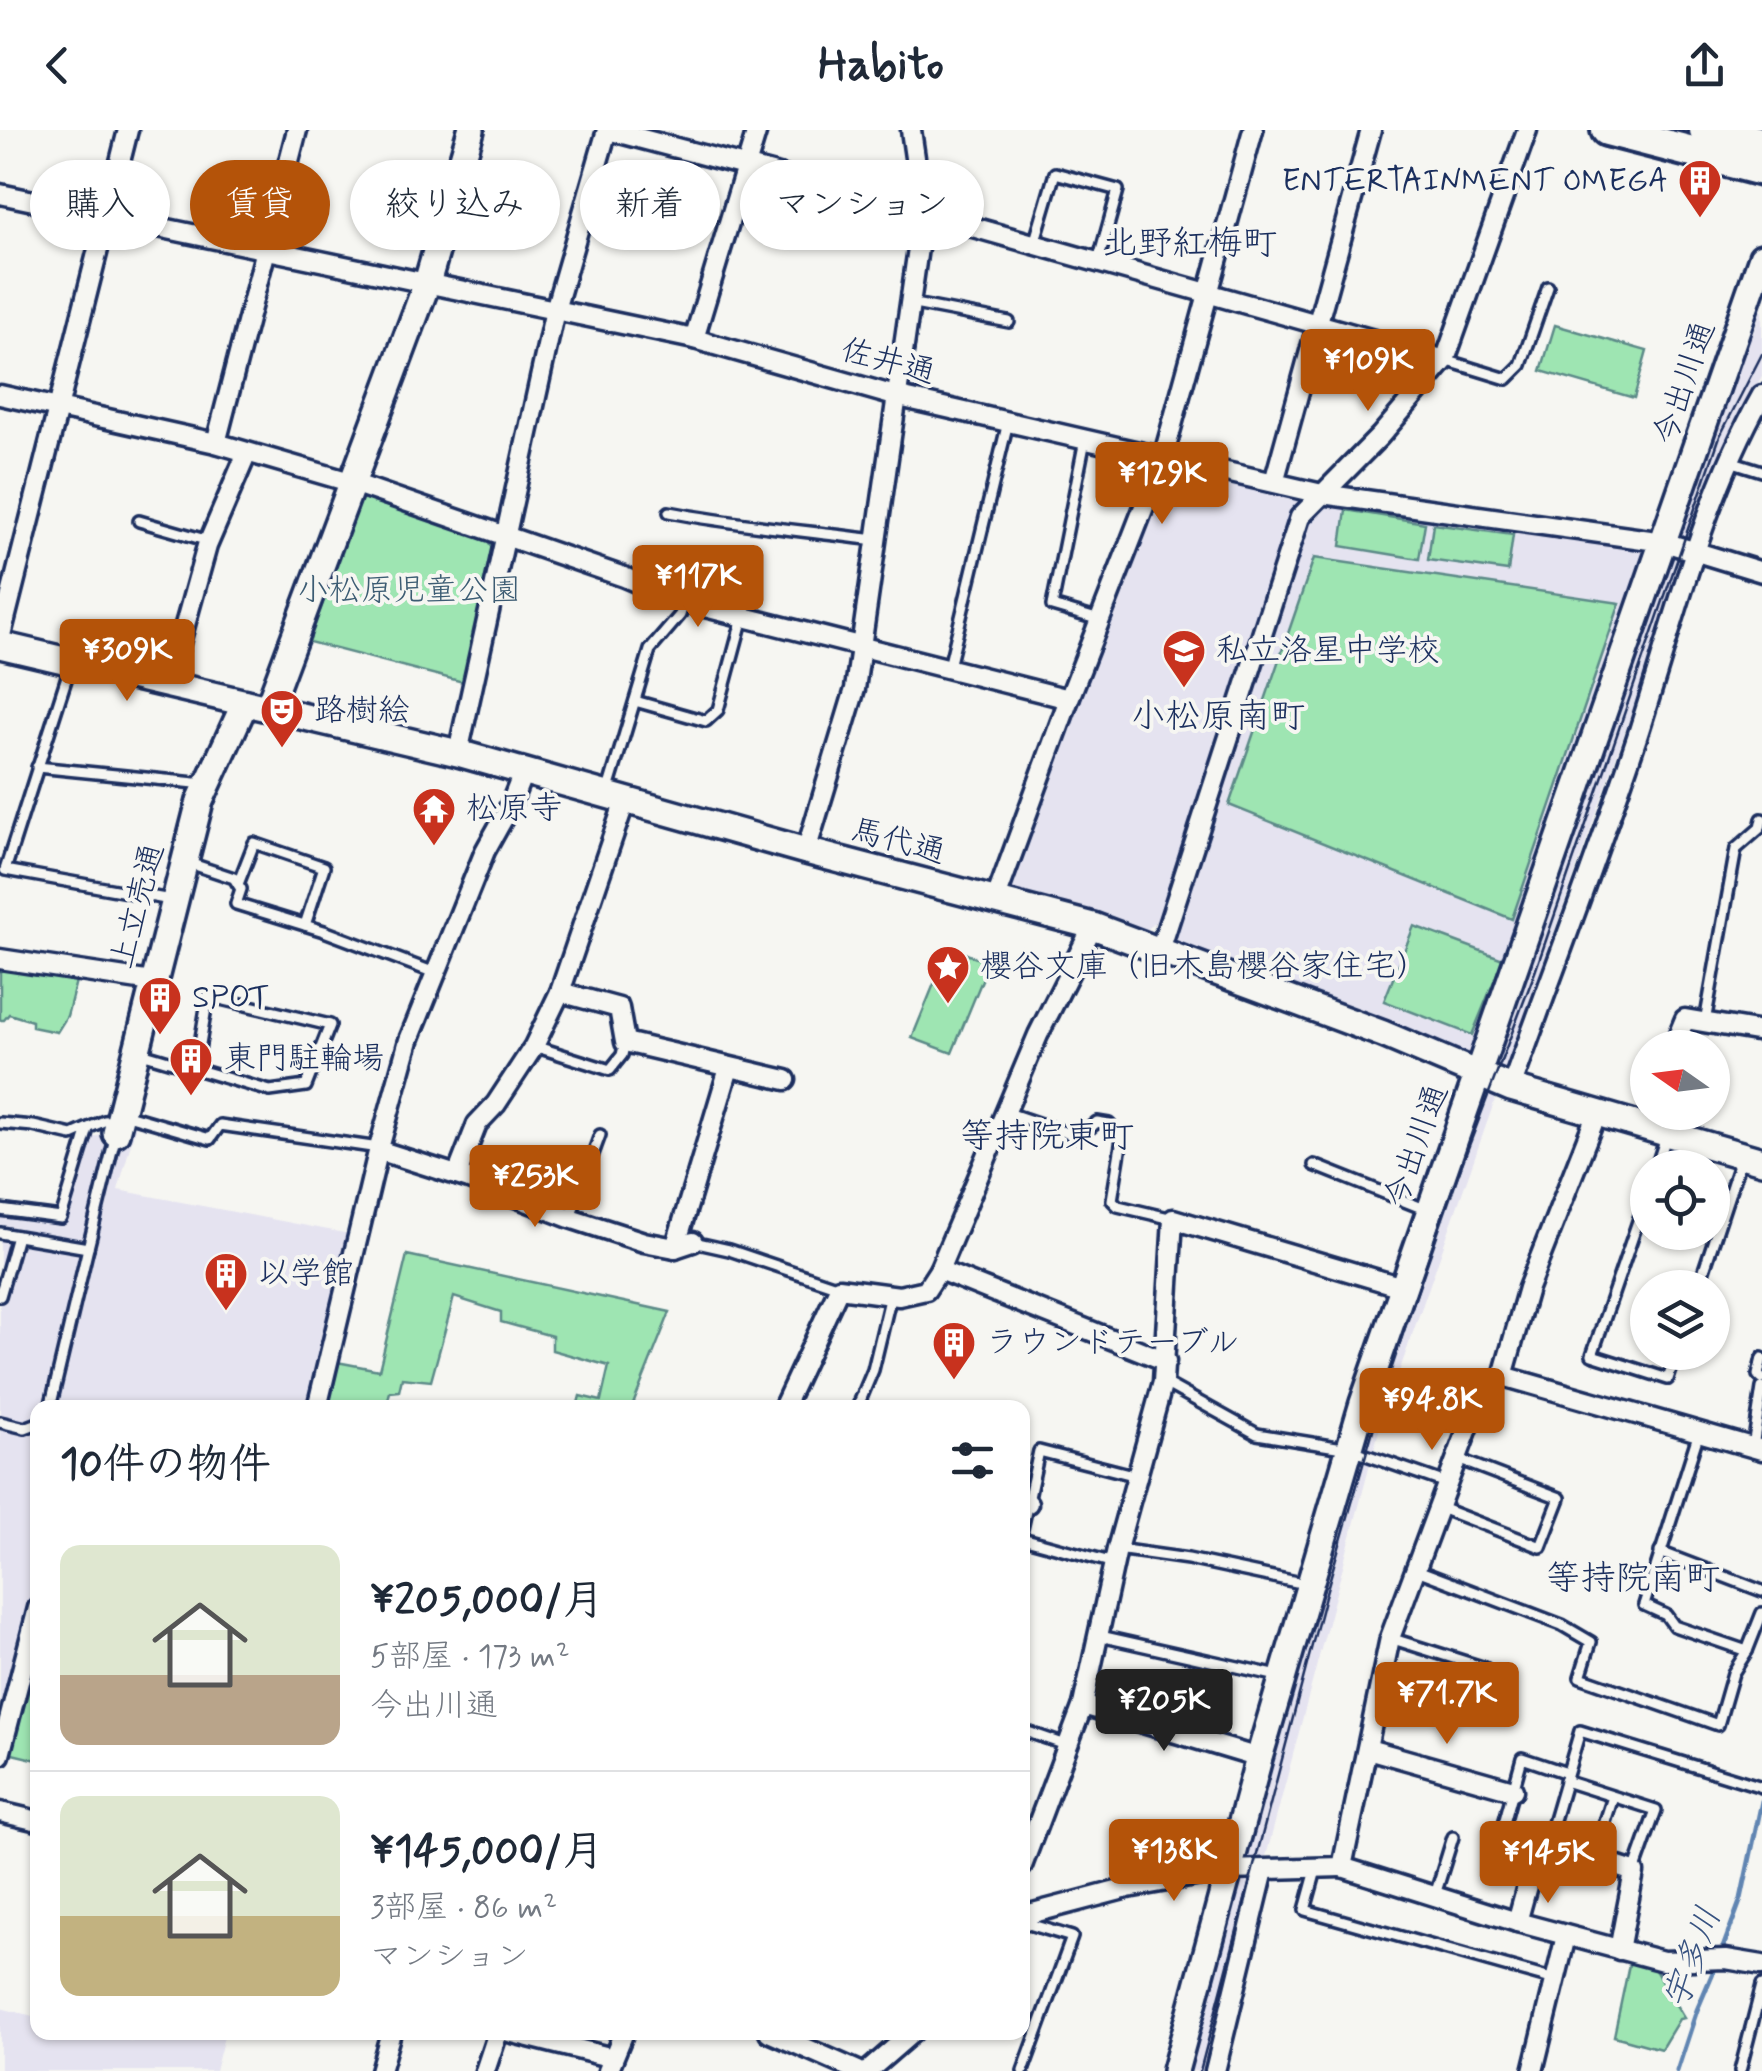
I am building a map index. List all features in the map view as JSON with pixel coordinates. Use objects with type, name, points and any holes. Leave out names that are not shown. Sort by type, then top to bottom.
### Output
[{"type":"main road","points":[[1607,130],[1660,136],[1762,170]]},
{"type":"main road","points":[[1705,130],[1762,144]]},
{"type":"street","points":[[120,160],[128,130]]},
{"type":"street","points":[[216,444],[297,130]]},
{"type":"street","name":"上立売通","points":[[119,1122],[173,900],[208,785],[257,706],[350,482],[427,282],[471,130]]},
{"type":"street","points":[[458,754],[555,310],[608,130],[740,164]]},
{"type":"street","points":[[748,160],[757,130]]},
{"type":"street","points":[[911,130],[915,160]]},
{"type":"street","points":[[995,901],[1163,458],[1254,130]]},
{"type":"street","points":[[1274,482],[1371,130]]},
{"type":"street","points":[[1160,950],[1300,517],[1380,436],[1445,360],[1527,130]]},
{"type":"street","points":[[694,339],[740,186]]},
{"type":"street","name":"佐井通","points":[[0,194],[30,200]]},
{"type":"street","name":"佐井通","points":[[170,230],[694,339],[894,396],[1322,494],[1664,542],[1762,572]]},
{"type":"street","points":[[984,230],[1445,360]]},
{"type":"street","points":[[0,642],[97,250]]},
{"type":"street","points":[[806,852],[855,689],[917,250]]},
{"type":"street","name":"今出川通","points":[[1175,2071],[1259,1758],[1349,1449],[1428,1210],[1762,257]]},
{"type":"street","points":[[0,395],[216,444],[350,482],[624,577],[684,602],[1069,699]]},
{"type":"street","points":[[1512,1088],[1636,741],[1696,553],[1730,462],[1762,395]]},
{"type":"street","points":[[168,686],[209,540],[246,453]]},
{"type":"street","name":"馬代通","points":[[0,642],[458,754],[806,852],[1092,926],[1383,1034],[1512,1088],[1597,1112],[1630,1116]]},
{"type":"street","points":[[319,1400],[409,1040],[485,852],[523,773]]},
{"type":"street","points":[[457,1175],[477,1124],[496,1104],[534,1046],[560,992],[616,798]]},
{"type":"street","points":[[787,1400],[839,1288],[899,1296],[926,1290],[1038,1035],[1092,926]]},
{"type":"street","points":[[0,958],[152,982]]},
{"type":"street","points":[[560,992],[619,1008],[625,1042],[786,1080]]},
{"type":"street","points":[[1680,1030],[1685,1018],[1762,1032]]},
{"type":"street","points":[[675,1248],[728,1068]]},
{"type":"street","points":[[1342,1867],[1390,1638],[1413,1568],[1481,1393],[1503,1376],[1528,1288],[1597,1112]]},
{"type":"street","name":"馬代通","points":[[1662,1130],[1752,1158]]},
{"type":"street","points":[[379,1149],[570,1218],[675,1248],[694,1242]]},
{"type":"street","points":[[1030,1844],[1082,1704],[1136,1476],[1163,1382],[1173,1219],[1402,1287]]},
{"type":"street","points":[[938,1270],[1166,1361]]},
{"type":"street","points":[[1503,1376],[1758,1449]]},
{"type":"street","points":[[0,1755],[30,1639]]},
{"type":"street","points":[[1082,1704],[1259,1758]]},
{"type":"street","points":[[1368,1749],[1513,1790]]},
{"type":"street","points":[[0,1812],[30,1818]]},
{"type":"street","points":[[1516,1922],[1536,1853],[1547,1844],[1634,1872],[1619,1950]]},
{"type":"street","points":[[1030,1915],[1128,1888],[1229,1870],[1342,1867],[1516,1922],[1663,1961],[1720,1960],[1762,1965]]},
{"type":"street","points":[[1215,2071],[1264,1870]]},
{"type":"street","points":[[1534,2071],[1566,1936]]},
{"type":"street","points":[[380,2071],[389,2040]]},
{"type":"street","points":[[485,2071],[495,2040]]},
{"type":"street","points":[[533,2040],[610,2065],[621,2040]]},
{"type":"street","points":[[787,2040],[858,2071]]},
{"type":"street","points":[[868,2071],[904,2040]]},
{"type":"lane","points":[[1034,244],[1055,173],[1118,190],[1098,262]]},
{"type":"lane","points":[[1445,360],[1507,379],[1520,365],[1548,287]]},
{"type":"lane","points":[[909,302],[1009,322]]},
{"type":"lane","points":[[949,670],[1008,422]]},
{"type":"lane","points":[[1085,440],[1052,606],[1100,620]]},
{"type":"lane","points":[[1730,462],[1762,470]]},
{"type":"lane","points":[[669,512],[740,526],[875,540]]},
{"type":"lane","points":[[139,522],[209,540]]},
{"type":"lane","points":[[616,798],[635,701],[650,650],[680,615],[684,602]]},
{"type":"lane","points":[[635,701],[706,720],[712,718],[718,710],[743,617]]},
{"type":"lane","points":[[72,662],[5,870],[173,900]]},
{"type":"lane","points":[[37,767],[208,785]]},
{"type":"lane","points":[[1705,1023],[1736,850],[1761,825]]},
{"type":"lane","points":[[238,884],[254,843],[324,867],[305,925]]},
{"type":"lane","points":[[184,861],[234,878],[241,889],[236,904],[435,973]]},
{"type":"lane","points":[[136,1051],[270,1090],[306,1086],[330,1026],[208,996],[196,1068]]},
{"type":"lane","points":[[534,1046],[610,1070],[622,1055],[625,1042]]},
{"type":"lane","points":[[1006,1112],[1080,1137],[1098,1122],[1109,1124],[1122,1139],[1112,1200],[1118,1206],[1173,1219]]},
{"type":"lane","points":[[0,1124],[34,1126],[72,1136],[88,1128],[119,1122],[210,1139],[220,1125],[379,1149]]},
{"type":"lane","points":[[52,1400],[119,1122]]},
{"type":"lane","points":[[0,1210],[62,1218],[88,1128]]},
{"type":"lane","points":[[1662,1150],[1668,1134]]},
{"type":"lane","points":[[570,1218],[600,1135]]},
{"type":"lane","points":[[1705,1270],[1752,1158]]},
{"type":"lane","points":[[1314,1164],[1428,1210]]},
{"type":"lane","points":[[0,1232],[88,1248]]},
{"type":"lane","points":[[0,1296],[16,1236]]},
{"type":"lane","points":[[694,1242],[839,1288]]},
{"type":"lane","points":[[1630,1244],[1592,1354],[1630,1366]]},
{"type":"lane","points":[[860,1400],[873,1370],[891,1294]]},
{"type":"lane","points":[[1762,1358],[1758,1375],[1762,1379]]},
{"type":"lane","points":[[1641,1370],[1668,1379],[1671,1370]]},
{"type":"lane","points":[[1163,1382],[1257,1434],[1349,1449],[1446,1482]]},
{"type":"lane","points":[[1758,1449],[1762,1388]]},
{"type":"lane","points":[[0,1422],[30,1426]]},
{"type":"lane","points":[[1699,1432],[1644,1605],[1666,1616],[1674,1626],[1747,1651]]},
{"type":"lane","points":[[1030,1484],[1039,1451],[1136,1476]]},
{"type":"lane","points":[[1438,1507],[1541,1547],[1560,1498],[1455,1458]]},
{"type":"lane","points":[[1030,1540],[1116,1556],[1188,1559],[1308,1585]]},
{"type":"lane","points":[[1660,1552],[1762,1591]]},
{"type":"lane","points":[[1413,1568],[1562,1625],[1591,1642],[1580,1677],[1718,1724],[1734,1673],[1762,1613]]},
{"type":"lane","points":[[1100,1636],[1282,1677]]},
{"type":"lane","points":[[1384,1668],[1475,1697],[1485,1668],[1390,1638]]},
{"type":"lane","points":[[1634,1872],[1656,1810],[1613,1796],[1566,1777],[1522,1758],[1504,1827],[1547,1844],[1566,1777],[1580,1731],[1761,1787]]},
{"type":"lane","points":[[1030,1733],[1066,1745]]},
{"type":"lane","points":[[1593,1859],[1613,1796]]},
{"type":"lane","points":[[1435,1895],[1453,1837]]},
{"type":"lane","points":[[1316,1870],[1305,1910],[1555,1980]]},
{"type":"lane","points":[[1023,2071],[1072,1937],[1030,1924]]},
{"type":"lane","points":[[1740,2071],[1762,1985]]},
{"type":"shaded area","points":[[1762,307],[1762,376],[1730,434],[1381,1423],[1209,2071],[1183,2071],[1230,1886],[1285,1728],[1330,1545],[1379,1376],[1737,358],[1753,333]]},
{"type":"shaded area","points":[[1166,468],[1293,493],[1302,499],[1293,515],[1157,921],[1144,932],[1005,890]]},
{"type":"shaded area","points":[[1322,500],[1652,548],[1476,1049],[1461,1058],[1325,999],[1170,939],[1304,524]]},
{"type":"shaded area","points":[[136,1125],[118,1190],[355,1235],[314,1400],[30,1400],[30,1624],[0,1750],[0,1216],[66,1223],[90,1138]]},
{"type":"shaded area","points":[[0,2008],[30,2015],[30,2040],[223,2040],[215,2071],[0,2071]]},
{"type":"green space","points":[[1555,325],[1647,351],[1634,398],[1541,371]]},
{"type":"green space","name":"小松原児童公園","points":[[360,497],[487,539],[494,552],[463,682],[309,642]]},
{"type":"green space","points":[[1346,510],[1425,523],[1419,559],[1341,546]]},
{"type":"green space","points":[[1433,524],[1513,535],[1508,571],[1428,560]]},
{"type":"green space","points":[[1314,558],[1620,603],[1512,919],[1229,805]]},
{"type":"green space","points":[[1414,926],[1503,959],[1472,1035],[1384,1001]]},
{"type":"green space","points":[[949,947],[989,963],[952,1053],[912,1038]]},
{"type":"green space","points":[[0,965],[77,977],[67,1016],[57,1032],[32,1027],[32,1021],[9,1014],[0,1020]]},
{"type":"green space","points":[[407,1255],[670,1312],[635,1400],[601,1400],[609,1366],[552,1350],[552,1336],[501,1322],[501,1312],[454,1297],[431,1381],[402,1378],[399,1391],[390,1392],[388,1400],[328,1400],[337,1362],[379,1370]]},
{"type":"green space","points":[[30,1649],[30,1758],[4,1752]]},
{"type":"green space","points":[[1630,1960],[1655,1970],[1684,2018],[1679,2019],[1661,2049],[1614,2036]]},
{"type":"waterway","name":"宇多川","points":[[1721,1953],[1741,1899],[1762,1801]]},
{"type":"waterway","name":"宇多川","points":[[1677,2071],[1717,1963]]},
{"type":"tram line","points":[[1200,2071],[1325,1596],[1386,1385],[1443,1214],[1535,972],[1720,436],[1762,354]]},
{"type":"place","name":"ENTERTAINMENT OMEGA","points":[[1700,219]]},
{"type":"place","name":"私立洛星中学校","points":[[1184,689]]},
{"type":"place","name":"路樹絵","points":[[282,749]]},
{"type":"place","name":"松原寺","points":[[434,847]]},
{"type":"place","name":"櫻谷文庫（旧木島櫻谷家住宅）","points":[[948,1005]]},
{"type":"place","name":"SPOT","points":[[160,1036]]},
{"type":"place","name":"東門駐輪場","points":[[191,1097]]},
{"type":"place","name":"以学館","points":[[226,1312]]},
{"type":"place","name":"ラウンドテーブル","points":[[954,1381]]},
{"type":"district","name":"北野紅梅町","points":[[1190,244]]},
{"type":"district","name":"小松原南町","points":[[1218,717]]},
{"type":"district","name":"等持院東町","points":[[1047,1137]]},
{"type":"district","name":"等持院南町","points":[[1633,1579]]}]
